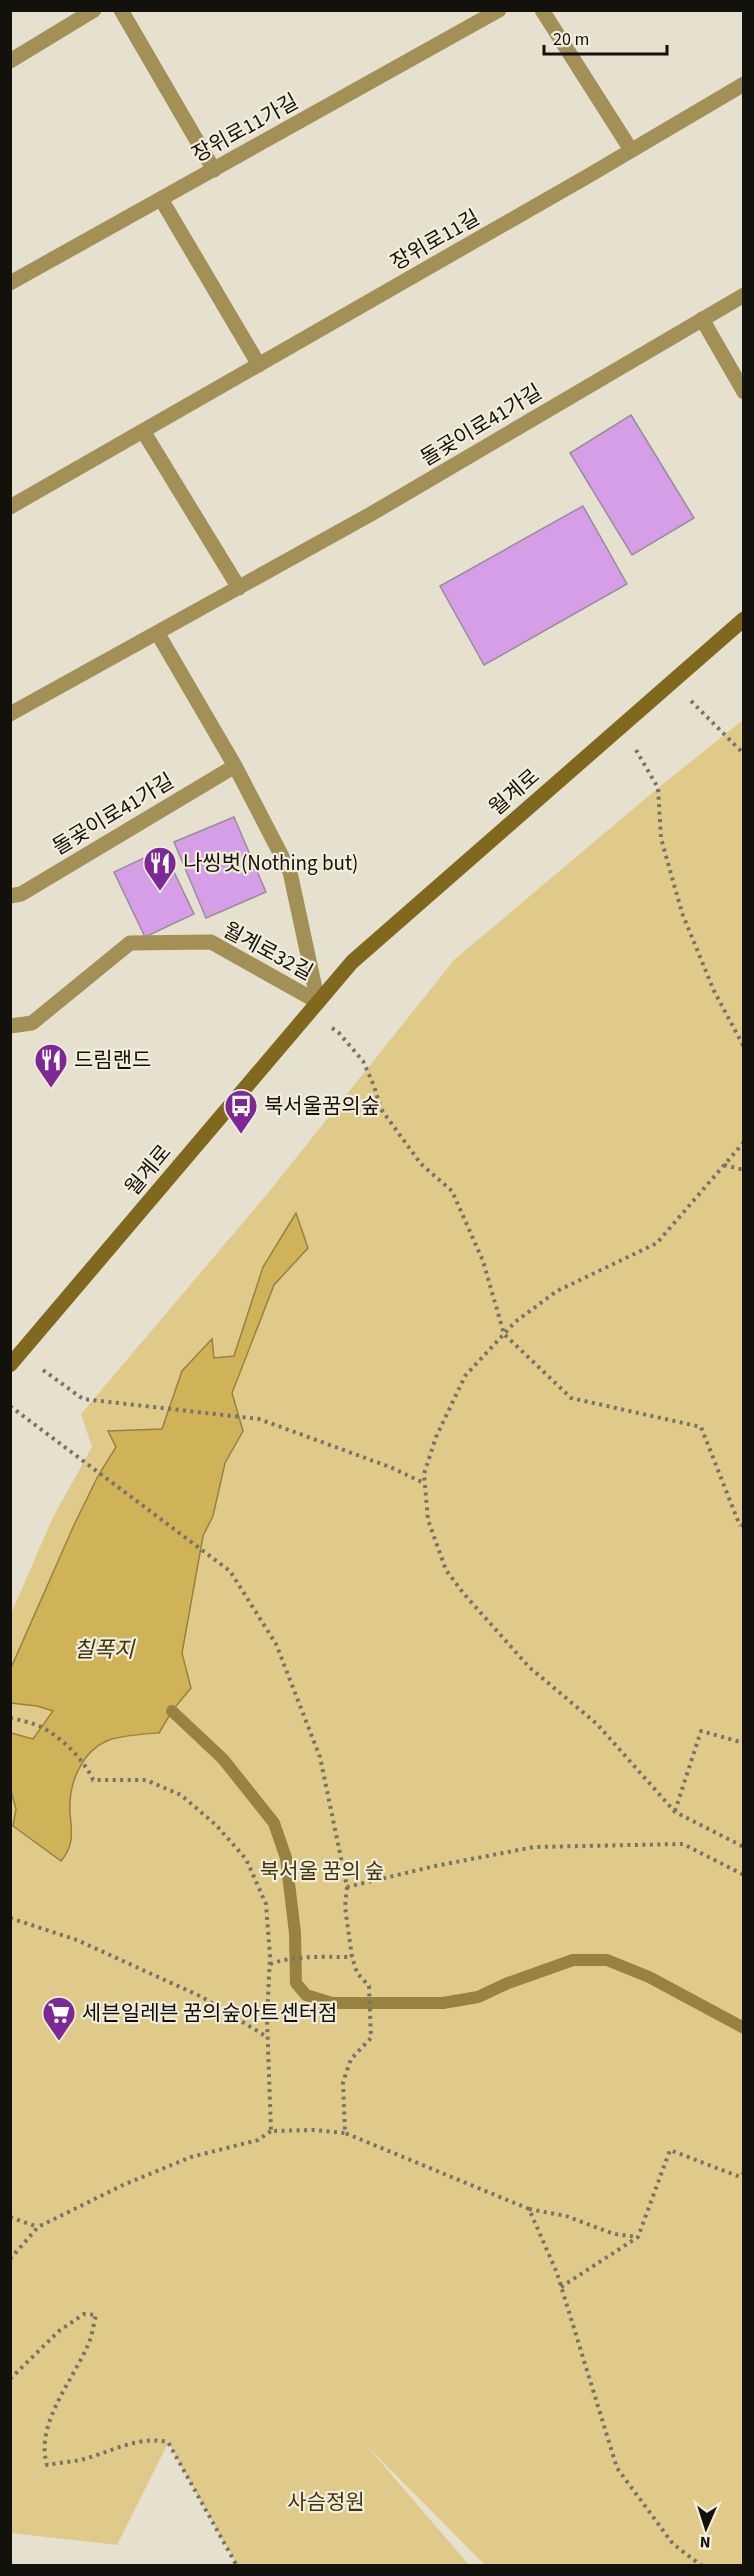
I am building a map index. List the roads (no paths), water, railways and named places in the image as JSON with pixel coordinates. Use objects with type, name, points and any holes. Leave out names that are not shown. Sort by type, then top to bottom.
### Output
[{"type":"main road","name":"월계로","points":[[15,1359],[352,962],[744,619]]},
{"type":"street","points":[[10,61],[94,10]]},
{"type":"street","points":[[121,10],[214,170]]},
{"type":"street","name":"장위로11가길","points":[[10,283],[499,10]]},
{"type":"street","points":[[542,10],[631,150]]},
{"type":"street","name":"장위로11길","points":[[10,507],[744,84]]},
{"type":"street","points":[[161,199],[259,364]]},
{"type":"street","name":"돌곶이로41가길","points":[[10,714],[371,514],[744,295]]},
{"type":"street","points":[[702,320],[744,392]]},
{"type":"street","points":[[143,431],[239,588]]},
{"type":"street","points":[[158,634],[235,766],[290,872],[314,1007]]},
{"type":"street","name":"돌곶이로41가길","points":[[10,896],[21,894],[235,766]]},
{"type":"street","name":"월계로32길","points":[[10,1026],[32,1023],[130,943],[211,942],[314,1007]]},
{"type":"water","name":"칠폭지","points":[[296,1213],[308,1248],[274,1285],[232,1393],[243,1431],[225,1463],[213,1516],[203,1536],[182,1653],[191,1688],[172,1711],[159,1733],[109,1740],[99,1745],[84,1761],[78,1770],[71,1791],[71,1838],[68,1850],[61,1861],[13,1826],[16,1809],[11,1791],[11,1733],[33,1739],[53,1711],[37,1706],[11,1703],[11,1668],[74,1525],[98,1476],[116,1447],[108,1431],[162,1429],[182,1371],[212,1339],[214,1358],[234,1356],[263,1267]]},
{"type":"waterway","points":[[172,1711],[223,1759],[274,1823],[286,1858],[295,1933],[296,1983],[306,1995],[332,2003],[443,2003],[478,1997],[508,1983],[573,1960],[607,1960],[649,1977],[744,2028]]},
{"type":"place","name":"나씽벗(Nothing but)","points":[[160,892]]},
{"type":"place","name":"드림랜드","points":[[51,1089]]},
{"type":"place","name":"북서울꿈의숲","points":[[241,1135]]},
{"type":"place","name":"세븐일레븐 꿈의숲아트센터점","points":[[59,2042]]},
{"type":"park label","name":"북서울 꿈의 숲","points":[[322,1871]]},
{"type":"park label","name":"사슴정원","points":[[326,2502]]}]
